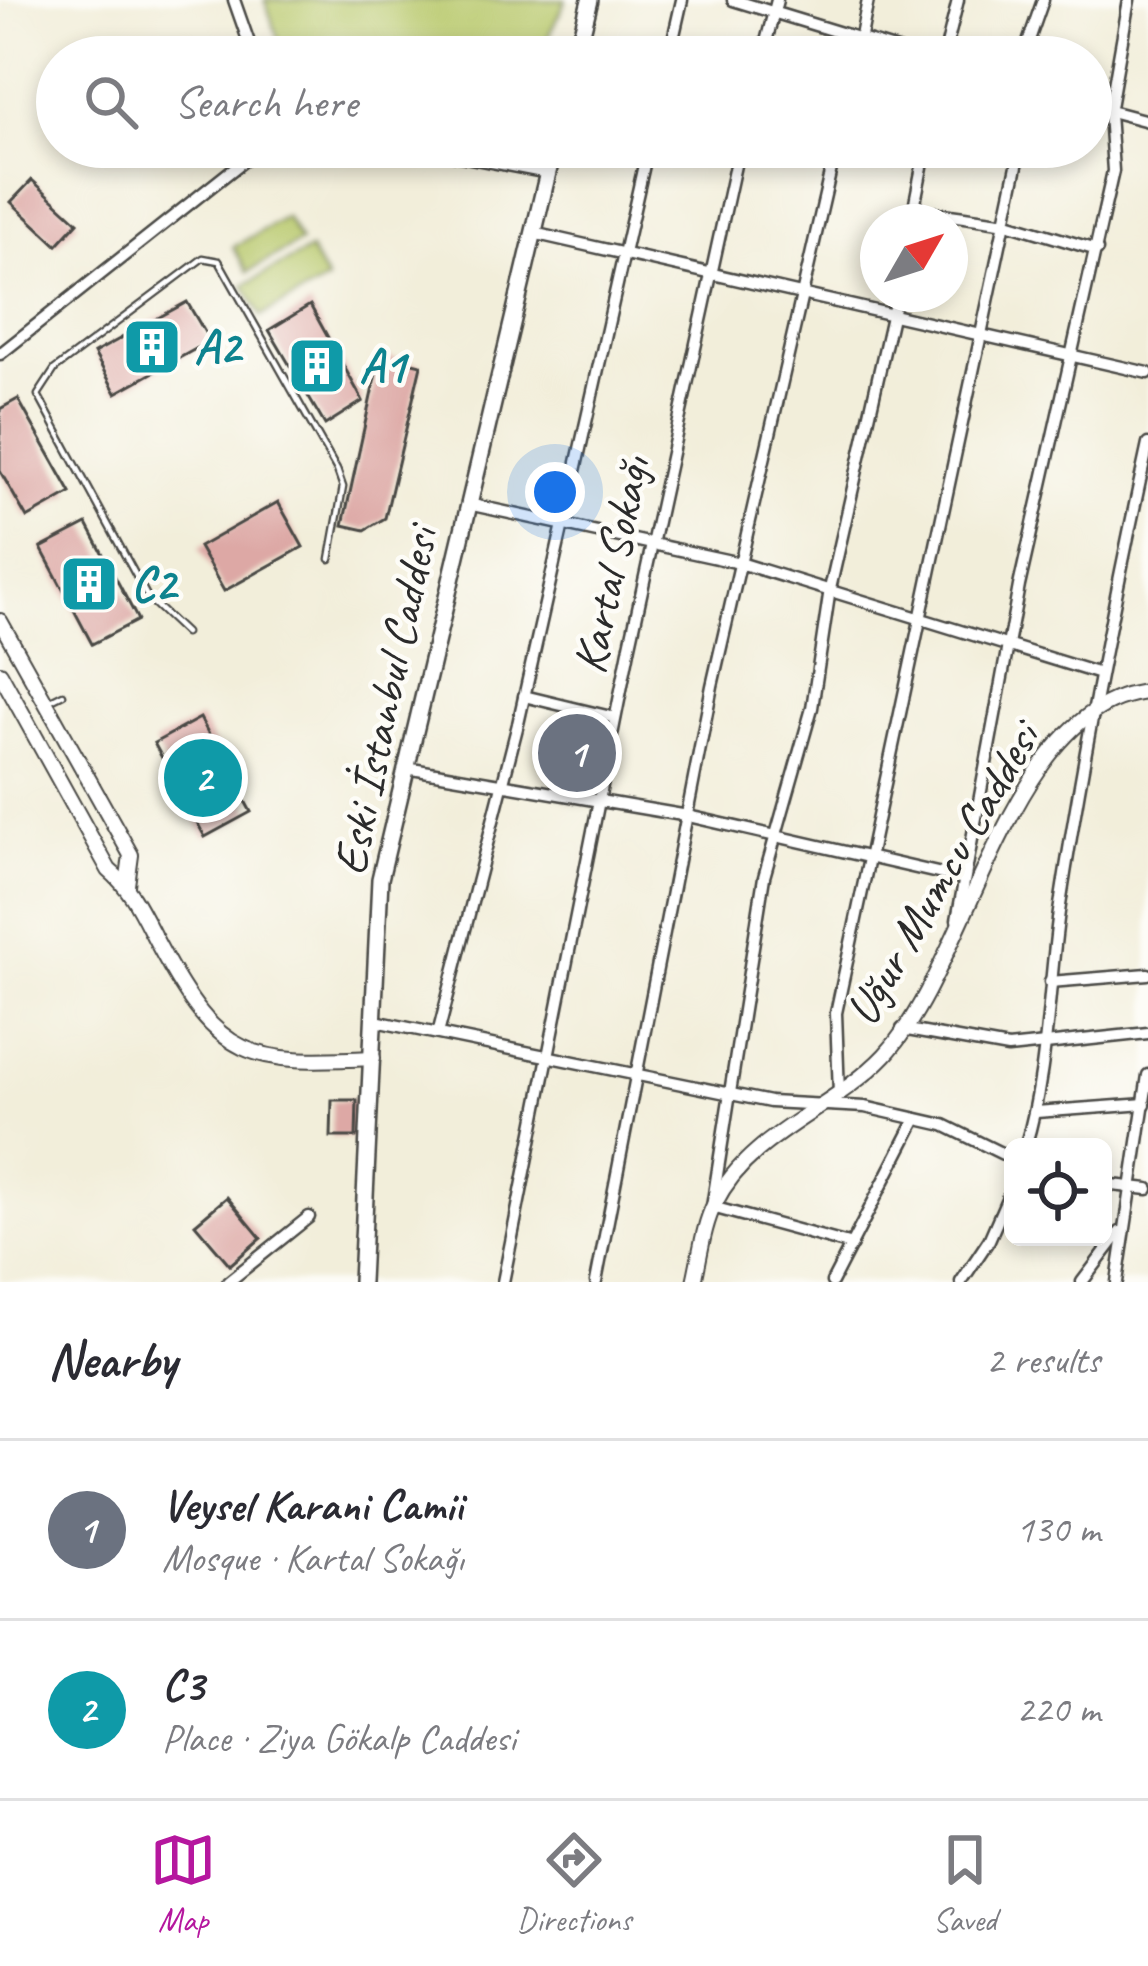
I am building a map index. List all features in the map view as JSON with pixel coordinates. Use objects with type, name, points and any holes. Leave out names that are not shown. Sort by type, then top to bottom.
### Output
[{"type":"main road","points":[[581,36],[590,0]]},
{"type":"main road","name":"Eski İstanbul Caddesi","points":[[361,1282],[380,879],[549,168]]},
{"type":"street","points":[[234,0],[247,36]]},
{"type":"street","points":[[673,36],[682,0]]},
{"type":"street","points":[[733,0],[775,6],[853,36]]},
{"type":"street","points":[[862,36],[868,0]]},
{"type":"street","points":[[949,36],[958,0]]},
{"type":"street","points":[[1030,36],[1043,0]]},
{"type":"street","points":[[1112,96],[1129,0]]},
{"type":"street","points":[[767,36],[775,6]]},
{"type":"street","points":[[1112,114],[1148,121]]},
{"type":"street","points":[[954,936],[1008,643],[1076,354],[1112,156]]},
{"type":"street","points":[[0,354],[235,168]]},
{"type":"street","points":[[522,168],[548,173]]},
{"type":"street","points":[[439,1030],[524,696],[643,168]]},
{"type":"street","name":"Kartal Sokağı","points":[[503,1282],[615,718],[734,168]]},
{"type":"street","points":[[596,1282],[740,563],[831,168]]},
{"type":"street","points":[[915,204],[922,168]]},
{"type":"street","points":[[839,1094],[836,1012],[917,616],[1017,168]]},
{"type":"street","points":[[968,221],[1007,224],[1097,250]]},
{"type":"street","points":[[533,233],[1148,373]]},
{"type":"street","points":[[852,1245],[712,1207],[774,834],[812,708],[830,589],[893,313]]},
{"type":"street","points":[[1028,1138],[1036,1112],[1050,982],[1100,674],[1148,444]]},
{"type":"street","points":[[468,504],[740,563],[1100,674]]},
{"type":"street","points":[[0,621],[131,855],[127,885]]},
{"type":"street","points":[[0,673],[109,870],[127,885],[192,1004],[214,1029],[260,1057],[296,1064],[374,1058]]},
{"type":"street","name":"Uğur Mumcu Caddesi","points":[[694,1282],[712,1207],[734,1172],[887,1052],[954,936],[1032,781],[1059,741],[1095,709],[1124,694],[1148,692]]},
{"type":"street","points":[[524,696],[615,718]]},
{"type":"street","points":[[23,715],[46,703]]},
{"type":"street","points":[[406,768],[688,816],[964,880]]},
{"type":"street","points":[[1050,982],[1148,974]]},
{"type":"street","points":[[375,1021],[439,1030],[729,1094],[819,1108],[865,1107],[944,1125],[1004,1155]]},
{"type":"street","points":[[902,1029],[1008,1048],[1148,1033]]},
{"type":"street","points":[[1117,1282],[1148,1075]]},
{"type":"street","points":[[1036,1112],[1145,1104]]},
{"type":"street","points":[[832,1282],[916,1119]]},
{"type":"street","points":[[1112,1185],[1148,1189]]},
{"type":"street","points":[[961,1282],[989,1240],[1004,1206]]},
{"type":"street","points":[[228,1282],[309,1217]]},
{"type":"street","points":[[1082,1282],[1122,1229]]},
{"type":"lane","points":[[185,633],[148,598],[38,395],[56,368],[203,258],[219,261],[337,470],[343,488],[330,559]]},
{"type":"lane","points":[[46,703],[63,694]]},
{"type":"green space","points":[[265,0],[566,0],[548,36],[277,36]]},
{"type":"green space","points":[[286,217],[300,242],[248,272],[233,247]]},
{"type":"green space","points":[[310,250],[327,281],[261,316],[244,285]]},
{"type":"building","points":[[32,180],[78,222],[57,245],[11,202]]},
{"type":"building","name":"A2","points":[[187,302],[210,341],[116,393],[94,353]]},
{"type":"building","name":"A1","points":[[310,305],[363,401],[325,425],[269,330]]},
{"type":"building","points":[[380,355],[421,365],[385,518],[365,530],[343,525]]},
{"type":"building","points":[[18,399],[71,493],[27,518],[0,471],[0,409]]},
{"type":"building","points":[[278,502],[303,547],[224,591],[199,547]]},
{"type":"building","name":"C2","points":[[87,524],[138,620],[92,644],[41,548]]},
{"type":"building","points":[[200,718],[251,812],[205,837],[154,743]]},
{"type":"building","points":[[572,723],[600,734],[583,782],[554,772]]},
{"type":"building","points":[[332,1100],[357,1100],[356,1137],[331,1137]]},
{"type":"building","points":[[227,1197],[261,1238],[230,1265],[195,1224]]},
{"type":"place","name":"A2","points":[[152,347]]},
{"type":"place","name":"A1","points":[[317,366]]},
{"type":"place","name":"C2","points":[[89,584]]},
{"type":"place","name":"Veysel Karani Camii","points":[[577,753]]},
{"type":"place","name":"C3","points":[[203,778]]}]
